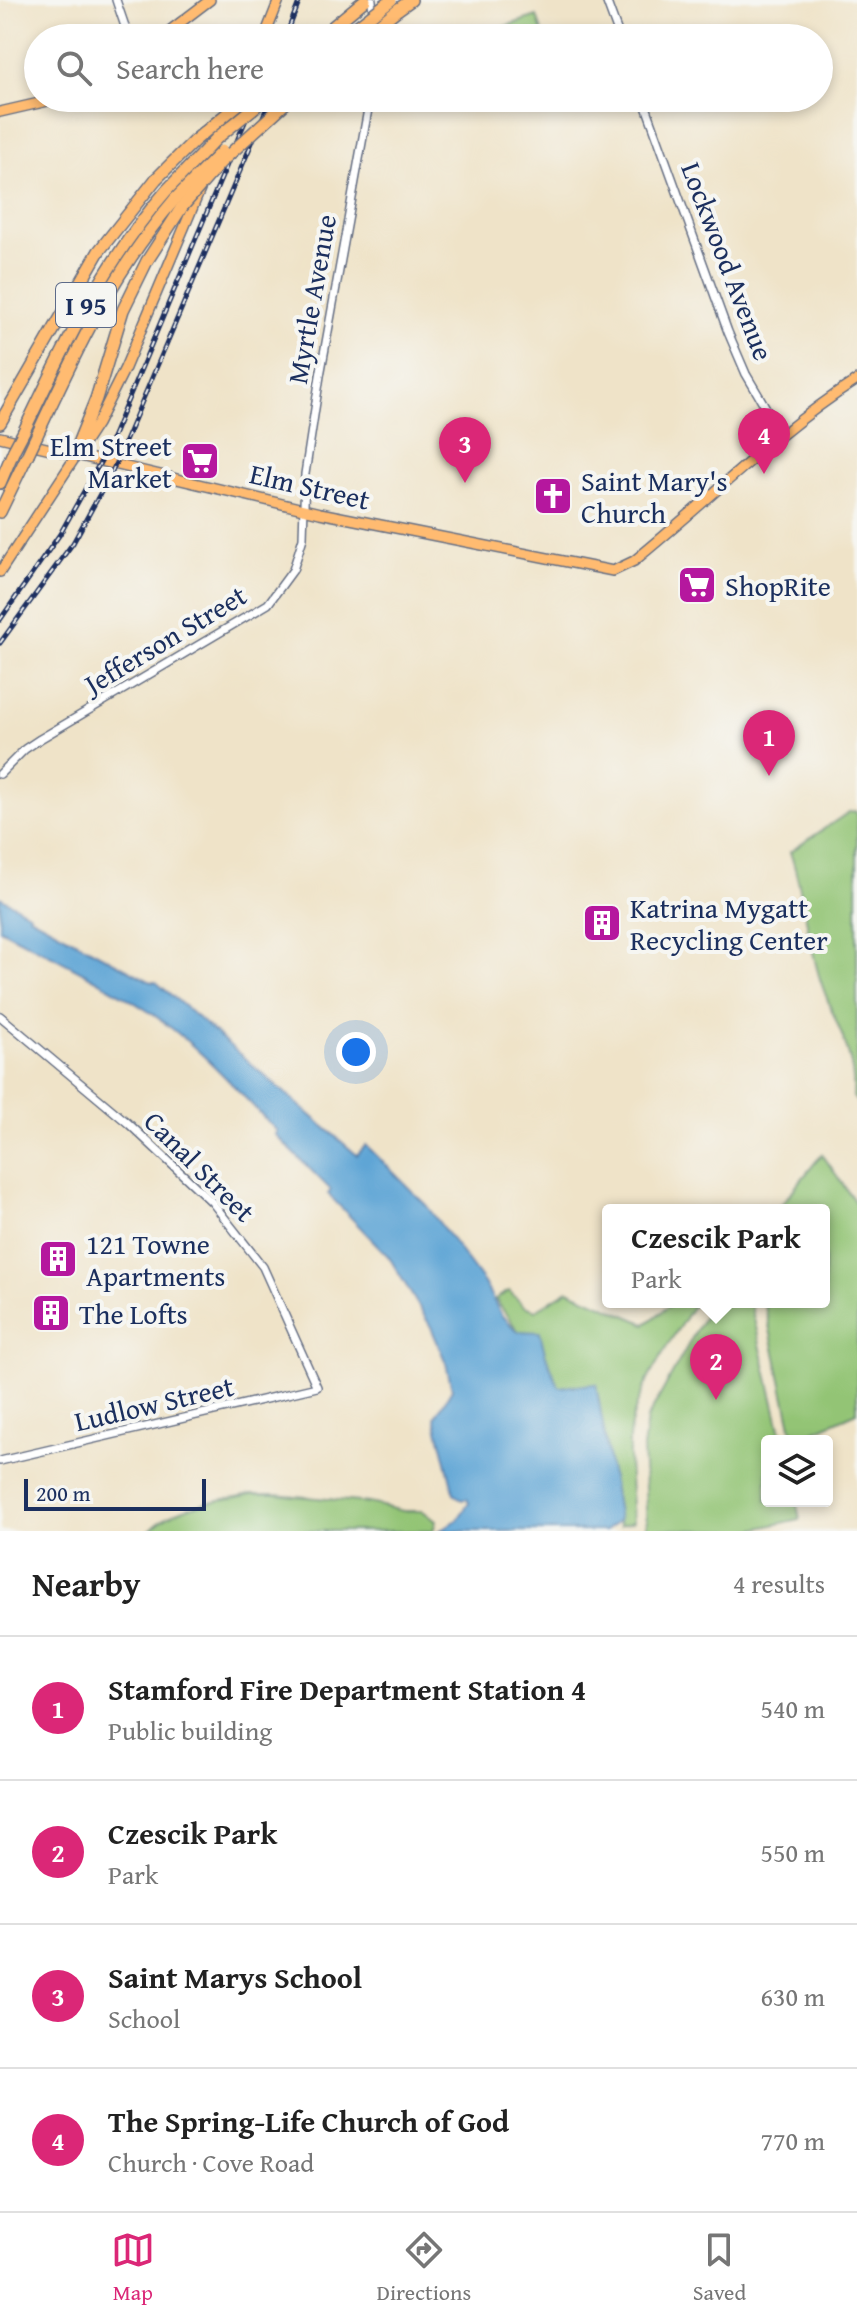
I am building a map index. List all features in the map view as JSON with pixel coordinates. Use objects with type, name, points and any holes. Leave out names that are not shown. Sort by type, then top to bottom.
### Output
[{"type":"highway","points":[[336,24],[365,0]]},
{"type":"highway","points":[[364,24],[394,5],[411,0]]},
{"type":"highway","points":[[376,24],[394,5]]},
{"type":"highway","points":[[0,423],[95,258],[119,223],[156,179],[229,112]]},
{"type":"highway","name":"I 95","points":[[0,512],[109,288],[217,138],[249,112]]},
{"type":"highway","points":[[79,454],[79,441],[96,399],[126,301],[152,253],[175,199],[221,162],[273,112]]},
{"type":"highway","name":"I 95","points":[[0,483],[91,294],[127,238],[175,199]]},
{"type":"highway","points":[[0,471],[14,450]]},
{"type":"main road","points":[[178,24],[210,0]]},
{"type":"main road","points":[[270,24],[279,0]]},
{"type":"main road","points":[[1,112],[24,107]]},
{"type":"main road","points":[[0,572],[97,424],[120,378],[233,112]]},
{"type":"main road","points":[[782,435],[857,380]]},
{"type":"main road","name":"Elm Street","points":[[0,437],[304,509],[613,571],[634,561],[782,435]]},
{"type":"street","points":[[116,0],[124,24]]},
{"type":"street","points":[[372,0],[374,24]]},
{"type":"street","points":[[606,0],[615,24]]},
{"type":"street","name":"Myrtle Avenue","points":[[304,509],[305,474],[320,376],[367,112]]},
{"type":"street","name":"Lockwood Avenue","points":[[648,112],[737,354],[782,435]]},
{"type":"street","name":"Jefferson Street","points":[[0,774],[40,739],[268,604],[293,570],[303,538],[304,509]]},
{"type":"street","name":"Canal Street","points":[[0,1016],[129,1124],[212,1202],[263,1267],[317,1387]]},
{"type":"street","name":"Ludlow Street","points":[[0,1461],[317,1387]]},
{"type":"green space","points":[[537,16],[540,24],[512,24]]},
{"type":"green space","points":[[855,811],[857,1102],[853,1097],[847,1051],[816,963],[790,852]]},
{"type":"green space","points":[[822,1154],[857,1205],[857,1412],[805,1435],[793,1435],[765,1308],[830,1308],[830,1204],[782,1204]]},
{"type":"green space","points":[[568,1290],[602,1305],[602,1308],[609,1308],[646,1324],[666,1308],[691,1308],[657,1363],[634,1412],[629,1450],[633,1522],[620,1526],[596,1384],[559,1387],[495,1299],[509,1291],[524,1306],[536,1310]]},
{"type":"green space","points":[[709,1308],[751,1308],[782,1435],[761,1435],[761,1507],[797,1507],[800,1519],[746,1531],[647,1529],[643,1448],[647,1419]]},
{"type":"green space","points":[[252,1494],[369,1503],[403,1511],[423,1511],[436,1521],[433,1531],[149,1531],[184,1509]]},
{"type":"water","points":[[0,897],[29,916],[156,982],[357,1155],[366,1145],[426,1205],[484,1283],[502,1316],[517,1331],[540,1332],[559,1387],[596,1384],[619,1520],[605,1531],[439,1531],[458,1519],[469,1503],[467,1499],[462,1500],[454,1494],[435,1417],[452,1389],[446,1363],[431,1327],[389,1257],[328,1194],[331,1190],[275,1134],[277,1131],[185,1039],[114,990],[0,929]]},
{"type":"railway","points":[[291,24],[300,0]]},
{"type":"railway","points":[[0,620],[60,534],[106,452],[249,112]]},
{"type":"railway","points":[[0,643],[73,543],[112,472],[265,112]]},
{"type":"place","name":"Elm Street Market","points":[[200,461]]},
{"type":"place","name":"The Spring-Life Church of God","points":[[764,474]]},
{"type":"place","name":"Saint Marys School","points":[[465,483]]},
{"type":"place","name":"Saint Mary's Church","points":[[553,496]]},
{"type":"place","name":"ShopRite","points":[[697,585]]},
{"type":"place","name":"Stamford Fire Department Station 4","points":[[769,776]]},
{"type":"place","name":"Katrina Mygatt Recycling Center","points":[[602,923]]},
{"type":"place","name":"121 Towne Apartments","points":[[58,1259]]},
{"type":"place","name":"The Lofts","points":[[51,1313]]},
{"type":"place","name":"Czescik Park","points":[[716,1400]]}]
